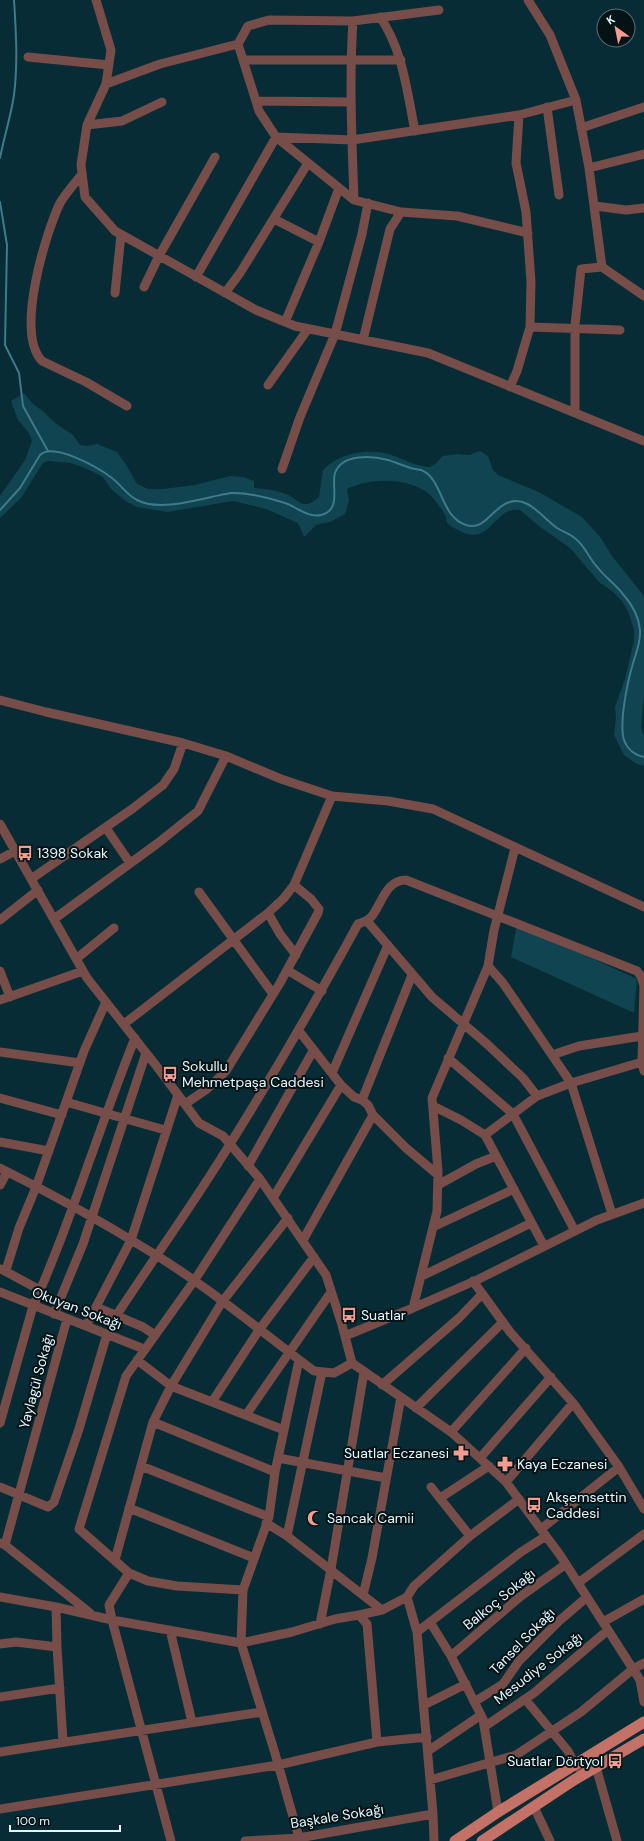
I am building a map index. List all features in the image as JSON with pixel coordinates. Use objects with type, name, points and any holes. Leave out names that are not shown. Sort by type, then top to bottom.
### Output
[{"type":"main road","points":[[455,1841],[498,1812],[644,1722]]},
{"type":"main road","points":[[482,1841],[585,1773],[644,1738]]},
{"type":"street","points":[[96,0],[111,50],[106,84],[87,125],[80,166],[85,196],[115,231],[256,310],[285,322],[308,329],[428,353],[644,441]]},
{"type":"street","points":[[528,0],[550,36],[576,100],[589,168],[602,267]]},
{"type":"street","points":[[439,10],[353,21],[269,20],[248,26],[238,44],[259,111],[276,137],[354,200],[401,212],[457,216],[528,233]]},
{"type":"street","points":[[380,17],[387,27],[401,60],[415,131]]},
{"type":"street","points":[[353,21],[350,61],[350,102],[354,200]]},
{"type":"street","points":[[106,84],[160,64],[238,44]]},
{"type":"street","points":[[28,57],[109,65]]},
{"type":"street","points":[[243,60],[401,60]]},
{"type":"street","points":[[276,137],[352,140],[519,115],[576,100]]},
{"type":"street","points":[[256,101],[350,102]]},
{"type":"street","points":[[87,125],[122,120],[162,102]]},
{"type":"street","points":[[547,107],[559,195]]},
{"type":"street","points":[[581,128],[644,107]]},
{"type":"street","points":[[510,387],[517,371],[530,328],[531,282],[528,233],[526,212],[516,163],[519,115]]},
{"type":"street","points":[[196,277],[276,137]]},
{"type":"street","points":[[589,168],[644,154]]},
{"type":"street","points":[[144,287],[159,256],[215,158]]},
{"type":"street","points":[[225,293],[240,273],[308,163]]},
{"type":"street","points":[[82,174],[61,203],[47,239],[34,290],[30,322],[33,343],[38,356],[42,361],[86,382],[127,406]]},
{"type":"street","points":[[285,322],[319,242],[339,188]]},
{"type":"street","points":[[282,469],[300,417],[335,334],[362,234],[368,204]]},
{"type":"street","points":[[594,206],[626,210],[644,208]]},
{"type":"street","points":[[362,340],[390,229],[401,212]]},
{"type":"street","points":[[274,219],[319,242]]},
{"type":"street","points":[[115,293],[121,235]]},
{"type":"street","points":[[575,413],[575,329],[581,269],[602,267],[644,296]]},
{"type":"street","points":[[530,328],[620,330]]},
{"type":"street","points":[[268,385],[308,329]]},
{"type":"street","points":[[0,700],[183,743],[226,756],[281,779],[332,796],[388,801],[433,809],[644,907]]},
{"type":"street","points":[[31,879],[106,828],[163,785],[174,769],[183,743]]},
{"type":"street","points":[[54,919],[198,811],[226,756]]},
{"type":"street","points":[[124,1024],[268,913],[284,898],[294,885],[332,796]]},
{"type":"street","points":[[0,824],[83,971],[199,1124],[223,1136],[260,1179],[326,1275],[352,1363],[451,1432],[506,1482],[566,1564],[640,1680],[644,1702]]},
{"type":"street","points":[[106,828],[130,863]]},
{"type":"street","points":[[414,1308],[437,1210],[438,1175],[432,1098],[462,1023],[488,966],[497,915],[515,848]]},
{"type":"street","points":[[0,859],[15,851]]},
{"type":"street","points":[[116,1316],[158,1256],[230,1145],[322,991],[358,924],[367,921],[371,917],[391,884],[402,880],[406,880],[497,915],[637,971],[641,976],[644,986],[642,1036],[643,1066],[571,1083],[537,1096],[485,1135]]},
{"type":"street","points":[[184,1104],[207,1089],[226,1071],[296,955],[318,914],[319,909],[311,899],[294,885]]},
{"type":"street","points":[[0,920],[38,890]]},
{"type":"street","points":[[200,892],[273,994]]},
{"type":"street","points":[[268,913],[296,955]]},
{"type":"street","points":[[367,921],[432,997],[487,1044],[523,1078],[537,1096]]},
{"type":"street","points":[[76,959],[114,928]]},
{"type":"street","points":[[332,1073],[388,945]]},
{"type":"street","points":[[488,966],[503,983],[571,1083],[612,1214]]},
{"type":"street","points":[[287,970],[322,991]]},
{"type":"street","points":[[0,971],[10,997]]},
{"type":"street","points":[[0,1000],[83,971]]},
{"type":"street","points":[[362,1100],[412,975]]},
{"type":"street","points":[[40,1290],[3,1269],[36,1187],[80,1063],[106,1002]]},
{"type":"street","points":[[298,1031],[341,1085],[354,1097],[362,1100],[368,1105],[373,1114],[410,1152],[438,1175]]},
{"type":"street","points":[[552,1055],[579,1046],[642,1036]]},
{"type":"street","points":[[0,1423],[3,1400],[33,1306],[73,1206],[135,1038]]},
{"type":"street","points":[[248,1166],[313,1051]]},
{"type":"street","points":[[0,1052],[80,1063]]},
{"type":"street","points":[[54,1314],[83,1244],[146,1053]]},
{"type":"street","points":[[448,1058],[513,1114],[575,1231]]},
{"type":"street","points":[[273,1198],[341,1085]]},
{"type":"street","points":[[86,1326],[130,1240],[165,1130],[178,1095]]},
{"type":"street","points":[[0,1098],[62,1115]]},
{"type":"street","points":[[66,1102],[165,1130]]},
{"type":"street","points":[[433,1106],[461,1120],[485,1135],[544,1246]]},
{"type":"street","points":[[302,1240],[373,1114]]},
{"type":"street","points":[[0,1142],[49,1151]]},
{"type":"street","points":[[438,1185],[476,1164],[496,1156]]},
{"type":"street","points":[[0,1185],[3,1170],[73,1206],[158,1256],[194,1281],[314,1371],[334,1373],[352,1363]]},
{"type":"street","points":[[243,1590],[176,1586],[148,1581],[129,1573],[79,1529],[126,1376],[194,1281],[260,1179]]},
{"type":"street","points":[[433,1227],[514,1189]]},
{"type":"street","points":[[344,1336],[414,1308],[473,1281],[597,1220],[644,1203]]},
{"type":"street","points":[[115,1560],[153,1422],[171,1386],[222,1302],[288,1218]]},
{"type":"street","points":[[422,1276],[531,1223]]},
{"type":"street","points":[[212,1402],[259,1330],[314,1257]]},
{"type":"street","points":[[473,1281],[503,1322],[573,1403],[619,1467],[644,1509]]},
{"type":"street","name":"Okuyan Sokağı","points":[[0,1292],[144,1349]]},
{"type":"street","points":[[246,1415],[331,1292]]},
{"type":"street","points":[[382,1385],[459,1318],[482,1294]]},
{"type":"street","points":[[96,1307],[143,1327],[154,1335]]},
{"type":"street","name":"Yaylagül Sokağı","points":[[2,1544],[20,1494],[67,1319]]},
{"type":"street","points":[[416,1408],[503,1322]]},
{"type":"street","points":[[0,1487],[20,1494],[48,1507],[54,1502],[79,1429],[107,1334]]},
{"type":"street","points":[[451,1432],[526,1348]]},
{"type":"street","points":[[137,1360],[171,1386],[284,1430]]},
{"type":"street","points":[[299,1360],[275,1472],[267,1520],[243,1590],[241,1643],[300,1839]]},
{"type":"street","points":[[287,1536],[322,1372]]},
{"type":"street","points":[[320,1624],[331,1569],[364,1372]]},
{"type":"street","points":[[480,1458],[551,1377]]},
{"type":"street","points":[[363,1595],[372,1558],[401,1398]]},
{"type":"street","points":[[506,1482],[573,1403]]},
{"type":"street","points":[[153,1422],[275,1472]]},
{"type":"street","points":[[278,1458],[386,1478]]},
{"type":"street","points":[[141,1466],[267,1520],[382,1610]]},
{"type":"street","points":[[440,1498],[489,1466]]},
{"type":"street","points":[[417,1632],[521,1552],[619,1467]]},
{"type":"street","points":[[431,1487],[470,1536]]},
{"type":"street","points":[[0,1597],[56,1607],[112,1620],[241,1643],[382,1610],[407,1597],[414,1586],[470,1536],[519,1499]]},
{"type":"street","points":[[129,1508],[254,1558]]},
{"type":"street","points":[[578,1583],[644,1534]]},
{"type":"street","points":[[2,1544],[93,1615]]},
{"type":"street","name":"Balkoç Sokağı","points":[[451,1656],[521,1596],[566,1564]]},
{"type":"street","points":[[129,1573],[109,1606],[171,1841]]},
{"type":"street","points":[[407,1597],[417,1632],[434,1814],[434,1841]]},
{"type":"street","name":"Tansel Sokağı","points":[[474,1702],[503,1684],[519,1661],[559,1621],[587,1597]]},
{"type":"street","points":[[603,1622],[644,1599]]},
{"type":"street","points":[[56,1607],[57,1647],[64,1742]]},
{"type":"street","points":[[358,1615],[367,1624],[377,1742]]},
{"type":"street","points":[[430,1622],[451,1656],[481,1715],[498,1812]]},
{"type":"street","points":[[170,1630],[192,1722]]},
{"type":"street","name":"Mesudiye Sokağı","points":[[484,1727],[524,1699],[608,1630]]},
{"type":"street","points":[[0,1644],[16,1642],[57,1647]]},
{"type":"street","points":[[430,1780],[516,1755],[581,1712],[633,1669],[644,1663]]},
{"type":"street","points":[[424,1705],[466,1684]]},
{"type":"street","points":[[0,1697],[60,1688]]},
{"type":"street","points":[[524,1699],[568,1751],[575,1765],[585,1773]]},
{"type":"street","points":[[0,1752],[141,1729],[262,1712]]},
{"type":"street","points":[[428,1751],[481,1715]]},
{"type":"street","points":[[0,1809],[156,1785],[278,1764],[377,1742],[427,1737]]},
{"type":"street","points":[[596,1767],[618,1841]]},
{"type":"street","points":[[534,1807],[550,1841]]},
{"type":"street","name":"Başkale Sokağı","points":[[245,1841],[300,1839],[434,1814]]},
{"type":"shaded area","points":[[24,393],[33,404],[55,423],[73,435],[80,445],[86,446],[97,444],[117,452],[137,484],[148,489],[163,489],[195,485],[230,476],[243,477],[254,481],[254,488],[282,493],[301,503],[308,504],[319,497],[323,470],[336,460],[351,454],[359,452],[384,453],[417,465],[429,467],[434,465],[443,456],[457,454],[469,455],[480,451],[488,456],[493,470],[498,475],[539,492],[582,517],[601,538],[612,556],[644,596],[644,695],[641,728],[644,735],[644,766],[635,763],[624,755],[614,735],[616,718],[615,707],[625,679],[634,641],[634,630],[628,611],[622,601],[612,591],[600,583],[570,548],[540,527],[520,510],[511,510],[504,514],[485,531],[478,534],[469,534],[447,523],[441,508],[428,493],[409,484],[377,481],[356,485],[347,489],[349,501],[345,514],[330,522],[316,525],[304,537],[298,523],[266,509],[233,501],[168,512],[137,507],[127,502],[111,489],[103,477],[85,468],[70,463],[48,461],[43,463],[21,498],[0,518],[0,496],[25,460],[32,441],[29,433],[18,420],[11,401]]},
{"type":"shaded area","points":[[517,924],[637,979],[634,1013],[511,957]]},
{"type":"waterway","points":[[0,158],[14,95],[16,71],[14,0]]},
{"type":"waterway","points":[[0,202],[7,245],[5,345],[19,373],[23,406],[48,451]]},
{"type":"waterway","points":[[0,510],[20,488],[40,455],[47,452],[66,454],[97,468],[112,478],[130,495],[147,504],[170,505],[231,493],[238,493],[265,497],[285,503],[307,514],[316,516],[321,515],[327,512],[334,503],[334,478],[339,467],[344,462],[351,459],[366,457],[388,460],[421,470],[428,474],[434,481],[451,514],[458,521],[466,525],[478,525],[507,503],[515,501],[528,504],[551,524],[577,540],[595,565],[619,590],[634,610],[638,620],[640,635],[626,693],[622,724],[625,743],[629,749],[644,757]]},
{"type":"place","name":"1398 Sokak","points":[[25,853]]},
{"type":"place","name":"Sokullu Mehmetpaşa Caddesi","points":[[170,1074]]},
{"type":"place","name":"Suatlar","points":[[349,1315]]},
{"type":"place","name":"Suatlar Eczanesi","points":[[461,1453]]},
{"type":"place","name":"Kaya Eczanesi","points":[[505,1464]]},
{"type":"place","name":"Akşemsettin Caddesi","points":[[534,1505]]},
{"type":"place","name":"Sancak Camii","points":[[315,1518]]},
{"type":"place","name":"Suatlar Dörtyol","points":[[615,1761]]}]
